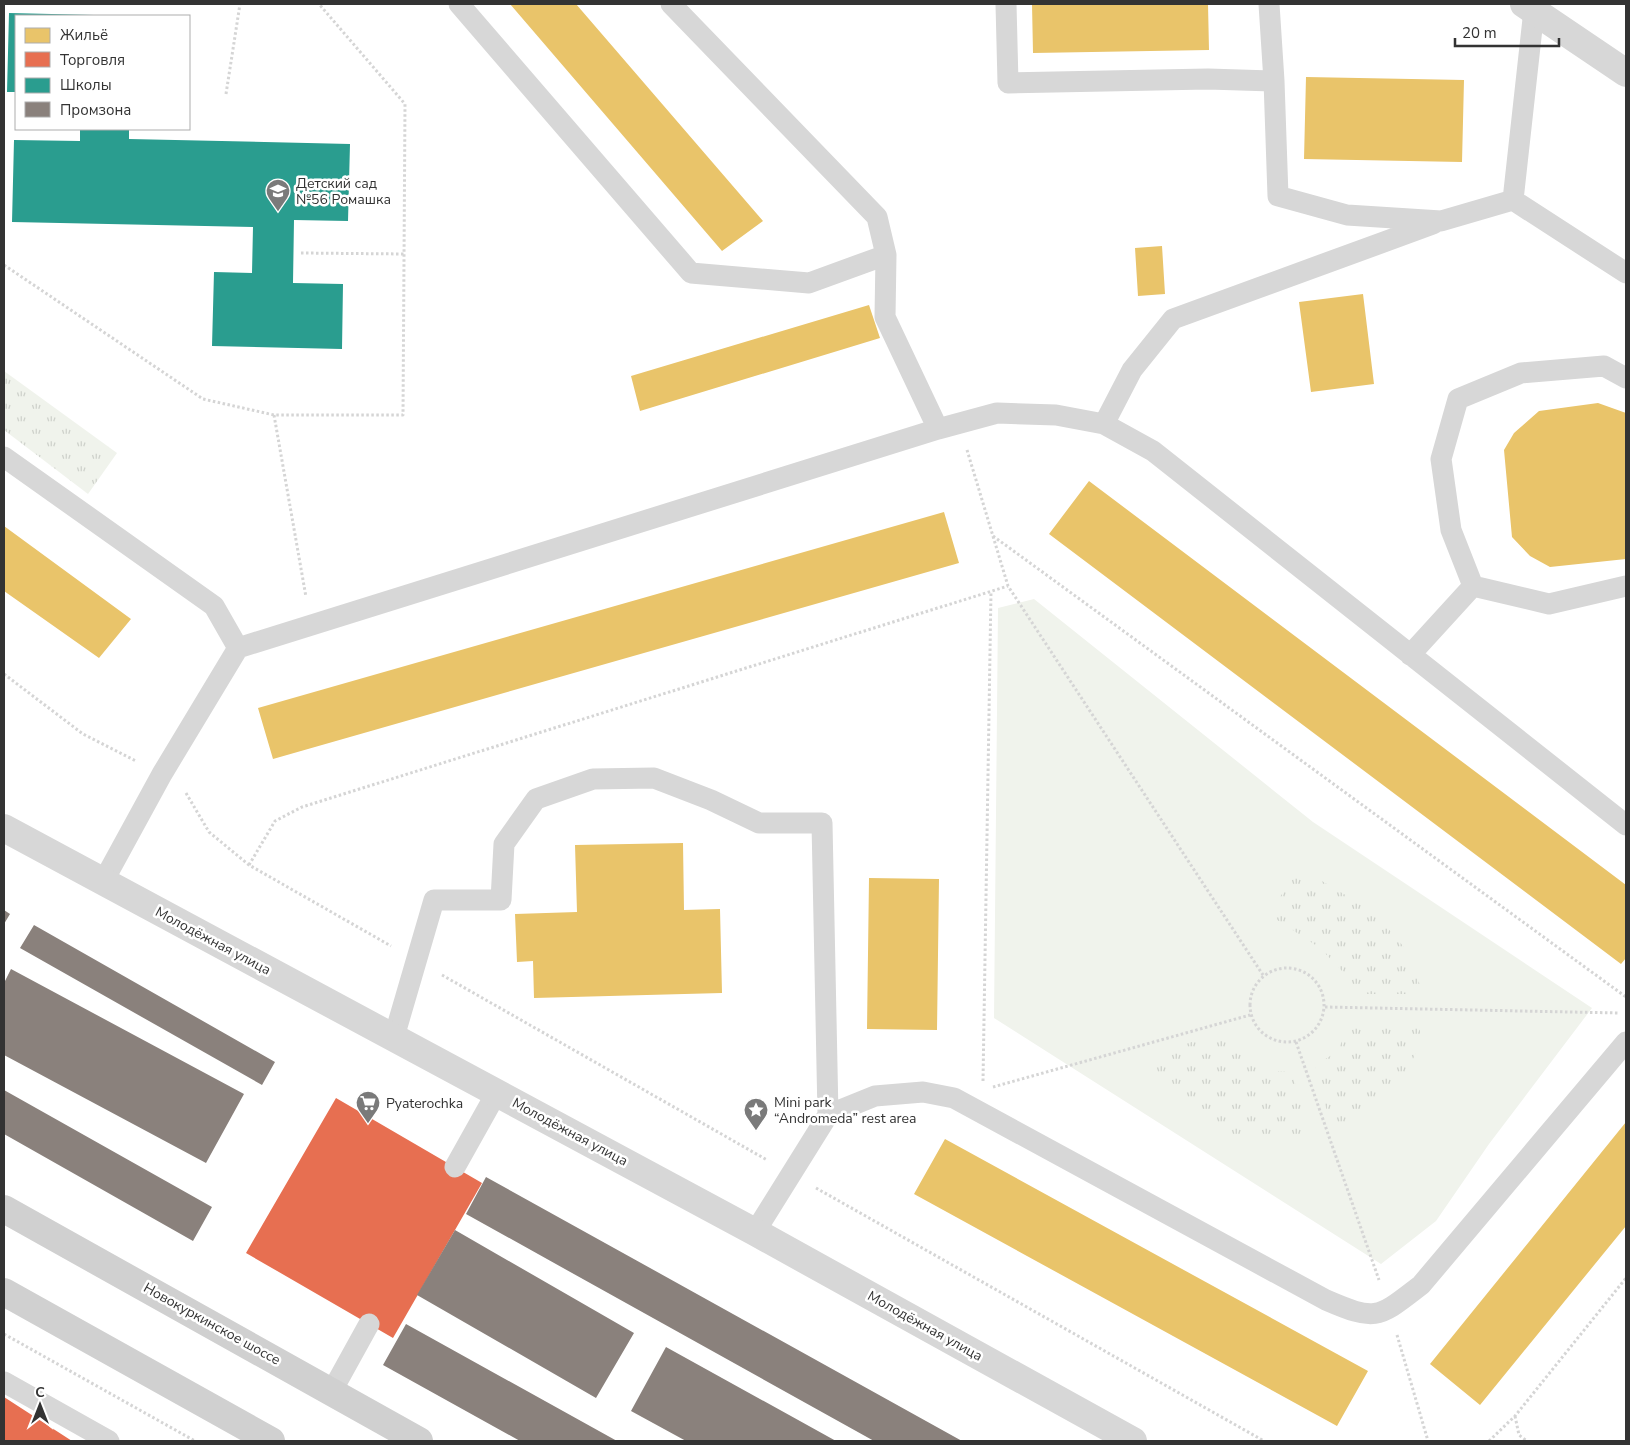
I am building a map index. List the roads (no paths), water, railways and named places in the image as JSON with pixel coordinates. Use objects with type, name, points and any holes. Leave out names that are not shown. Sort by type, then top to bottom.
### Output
[{"type":"main road","name":"Новокуркинское шоссе","points":[[4,1209],[419,1441]]},
{"type":"main road","points":[[4,1292],[271,1441]]},
{"type":"street","points":[[1529,7],[1626,73]]},
{"type":"street","name":"Молодёжная улица","points":[[4,828],[755,1232],[1133,1441]]},
{"type":"lane","points":[[459,4],[691,273],[809,283],[886,255]]},
{"type":"lane","points":[[671,4],[877,217],[886,255],[886,318],[938,429]]},
{"type":"lane","points":[[1006,4],[1008,83],[1208,79],[1274,81]]},
{"type":"lane","points":[[1269,4],[1278,196],[1347,216],[1441,221]]},
{"type":"lane","points":[[1512,200],[1529,7]]},
{"type":"lane","points":[[1104,424],[1132,370],[1173,319],[1441,221],[1512,200],[1626,273]]},
{"type":"lane","points":[[1473,586],[1451,530],[1441,460],[1458,399],[1521,372],[1604,366],[1626,378]]},
{"type":"lane","points":[[103,882],[162,774],[238,648],[938,429],[997,413],[1056,415],[1104,424],[1153,451],[1626,826]]},
{"type":"lane","points":[[4,457],[214,606],[238,648]]},
{"type":"lane","points":[[1410,655],[1473,586]]},
{"type":"lane","points":[[1473,586],[1549,604],[1626,586]]},
{"type":"lane","points":[[394,1037],[434,900],[501,900],[504,844],[536,798],[593,779],[654,778],[710,800],[759,823],[822,823],[828,1115],[755,1232]]},
{"type":"lane","points":[[828,1115],[875,1096],[923,1092],[954,1098],[1326,1300],[1353,1312],[1373,1315],[1390,1309],[1421,1285],[1626,1042]]},
{"type":"lane","points":[[456,1167],[497,1092]]},
{"type":"lane","points":[[332,1392],[370,1324]]},
{"type":"lane","points":[[4,1382],[110,1441]]},
{"type":"place","name":"Детский сад №56 Ромашка","points":[[278,212]]},
{"type":"place","name":"Pyaterochka","points":[[368,1124]]},
{"type":"place","name":"Mini park “Andromeda” rest area","points":[[756,1131]]}]
